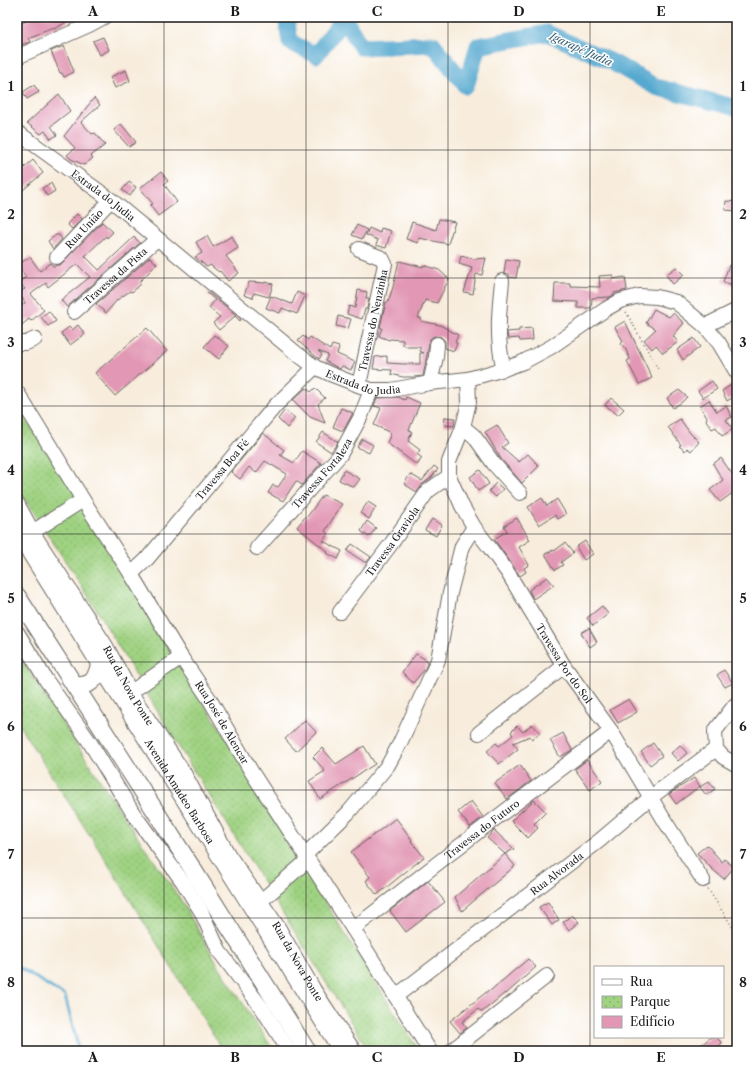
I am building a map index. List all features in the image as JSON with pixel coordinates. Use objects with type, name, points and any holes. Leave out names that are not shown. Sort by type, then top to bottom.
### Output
[{"type":"main road","name":"Avenida Amadeo Barbosa","points":[[24,534],[100,664],[126,695],[257,905],[342,1051]]},
{"type":"main road","points":[[17,596],[192,868],[307,1051]]},
{"type":"main road","points":[[75,686],[87,685],[94,680],[97,676],[100,664]]},
{"type":"street","points":[[17,57],[89,26],[104,17]]},
{"type":"street","name":"Estrada do Judia","points":[[17,132],[111,200],[272,334],[315,367],[365,387],[391,390],[430,383],[468,379],[504,369],[523,362],[552,347],[606,309],[620,301],[639,296],[657,297],[676,302],[705,326],[737,373]]},
{"type":"street","name":"Rua União","points":[[56,257],[111,200]]},
{"type":"street","name":"Travessa da Pista","points":[[74,312],[157,239]]},
{"type":"street","name":"Travessa do Nenzinha","points":[[359,249],[382,258],[385,264],[365,387]]},
{"type":"street","points":[[502,281],[499,347],[504,369]]},
{"type":"street","points":[[705,326],[737,310]]},
{"type":"street","points":[[17,343],[26,343],[35,339]]},
{"type":"street","points":[[430,383],[436,357],[437,344]]},
{"type":"street","name":"Travessa Boa Fé","points":[[131,574],[147,559],[275,406],[315,367]]},
{"type":"street","name":"Travessa Por do Sol","points":[[468,379],[469,402],[463,427],[449,462],[449,476],[462,506],[474,527],[508,573],[564,666],[611,731],[703,880]]},
{"type":"street","name":"Travessa Fortaleza","points":[[257,548],[340,455],[361,416],[365,387]]},
{"type":"street","name":"Rua José de Alencar","points":[[17,392],[181,657],[210,700],[251,771],[430,1051]]},
{"type":"street","points":[[463,427],[474,436],[494,464],[520,493]]},
{"type":"street","name":"Travessa Graviola","points":[[340,612],[392,544],[428,491],[449,476]]},
{"type":"street","points":[[24,534],[83,500]]},
{"type":"street","name":"Rua da Nova Ponte","points":[[17,502],[24,534],[106,646],[126,695]]},
{"type":"street","points":[[257,905],[307,857],[348,813],[388,765],[400,743],[438,660],[450,593],[462,546],[474,527]]},
{"type":"street","points":[[17,632],[46,680],[89,741],[133,813],[183,882],[201,911],[219,951],[262,1008],[289,1051]]},
{"type":"street","points":[[126,695],[181,657]]},
{"type":"street","points":[[479,733],[564,666]]},
{"type":"street","points":[[735,705],[716,731],[716,749],[723,756],[737,765]]},
{"type":"street","name":"Travessa do Futuro","points":[[353,929],[611,731]]},
{"type":"street","name":"Rua Alvorada","points":[[396,996],[598,840],[651,797],[716,749]]},
{"type":"street","name":"Rua da Nova Ponte","points":[[257,905],[278,927],[314,990],[354,1051]]},
{"type":"street","points":[[451,1051],[547,976]]},
{"type":"path","points":[[620,301],[658,369]]},
{"type":"path","points":[[703,880],[737,934]]},
{"type":"green space","points":[[17,406],[70,485],[185,675],[260,789],[328,907],[419,1051],[369,1051],[184,755],[88,596],[17,487]]},
{"type":"green space","points":[[17,653],[122,814],[179,897],[220,968],[274,1051],[223,1051],[105,859],[17,722]]},
{"type":"building","points":[[34,17],[76,17],[54,29],[53,28],[28,38],[30,42],[17,46],[17,26]]},
{"type":"building","points":[[103,37],[109,50],[100,55],[93,41]]},
{"type":"building","points":[[64,46],[74,72],[64,77],[62,73],[60,73],[51,51]]},
{"type":"building","points":[[126,70],[130,81],[115,88],[110,77]]},
{"type":"building","points":[[34,85],[39,92],[27,99],[23,92]]},
{"type":"building","points":[[59,94],[70,111],[51,126],[57,135],[51,139],[45,131],[41,134],[27,123]]},
{"type":"building","points":[[94,98],[100,105],[81,122],[92,134],[95,133],[105,145],[91,156],[93,158],[84,165],[71,159],[67,155],[75,148],[64,136]]},
{"type":"building","points":[[121,124],[136,142],[129,147],[114,130]]},
{"type":"building","points":[[33,160],[43,173],[23,190],[17,184],[17,174]]},
{"type":"building","points":[[161,172],[168,181],[164,184],[177,202],[158,216],[150,205],[153,204],[140,188]]},
{"type":"building","points":[[129,182],[136,187],[130,196],[122,190]]},
{"type":"building","points":[[51,183],[55,191],[47,196],[42,188]]},
{"type":"building","points":[[726,201],[737,202],[736,211],[725,210]]},
{"type":"building","points":[[77,214],[82,219],[72,229],[67,224]]},
{"type":"building","points":[[439,219],[455,222],[448,244],[419,238],[418,243],[406,239],[412,222],[436,230]]},
{"type":"building","points":[[102,222],[113,232],[107,238],[106,236],[85,256],[99,270],[134,237],[140,243],[67,307],[61,300],[90,277],[77,264],[48,287],[46,283],[31,294],[44,310],[31,321],[29,319],[17,329],[17,309],[25,303],[19,292],[25,289],[19,282],[26,277],[17,265],[30,257],[40,271],[50,263],[54,267],[56,265],[60,265]]},
{"type":"building","points":[[357,225],[367,230],[362,239],[352,235]]},
{"type":"building","points":[[369,228],[380,233],[381,228],[391,231],[386,248],[376,245],[378,240],[366,235]]},
{"type":"building","points":[[56,235],[59,235],[62,239],[53,249],[48,241]]},
{"type":"building","points":[[207,236],[213,247],[232,236],[238,248],[226,256],[239,273],[228,281],[220,271],[219,272],[210,265],[207,267],[195,257],[202,253],[196,242]]},
{"type":"building","points":[[461,256],[474,259],[486,258],[482,275],[476,274],[473,294],[464,292],[472,268],[459,264]]},
{"type":"building","points":[[150,257],[157,264],[139,282],[141,284],[132,292],[130,291],[117,300],[106,313],[96,304]]},
{"type":"building","points":[[506,259],[519,261],[516,278],[509,277],[509,274],[504,273]]},
{"type":"building","points":[[399,261],[423,267],[423,265],[439,270],[449,279],[437,303],[425,300],[418,318],[421,318],[421,321],[440,325],[458,335],[455,342],[457,343],[454,351],[445,348],[445,341],[441,337],[434,336],[430,339],[423,376],[403,377],[391,374],[392,370],[373,369],[375,357],[387,356],[387,363],[420,364],[420,353],[424,353],[420,351],[420,347],[407,347],[403,345],[403,340],[389,340],[379,336],[382,328],[380,327],[386,302],[388,302],[393,287]]},
{"type":"building","points":[[729,265],[737,267],[737,286],[723,282]]},
{"type":"building","points":[[676,267],[684,275],[673,284],[666,275]]},
{"type":"building","points":[[613,275],[613,279],[625,277],[627,290],[614,293],[610,297],[592,298],[591,308],[578,308],[578,302],[554,301],[555,283],[570,283],[570,286],[600,287],[599,276]]},
{"type":"building","points":[[249,282],[265,282],[273,284],[269,297],[254,293],[253,298],[244,295]]},
{"type":"building","points":[[358,290],[367,292],[366,298],[369,298],[367,309],[365,309],[362,319],[347,314],[349,306],[355,308]]},
{"type":"building","points":[[208,292],[241,319],[240,321],[235,316],[219,330],[213,323],[220,317],[209,308],[215,300],[207,293]]},
{"type":"building","points":[[297,292],[305,296],[297,314],[282,308],[280,313],[266,308],[271,296],[292,304]]},
{"type":"building","points":[[654,309],[669,317],[673,313],[684,323],[673,336],[678,342],[663,353],[656,345],[652,349],[644,340],[656,329],[646,323]]},
{"type":"building","points":[[49,311],[56,321],[48,326],[41,317]]},
{"type":"building","points":[[338,316],[351,319],[348,329],[336,326]]},
{"type":"building","points":[[625,321],[652,378],[639,384],[627,361],[630,359],[625,348],[621,344],[623,341],[615,327]]},
{"type":"building","points":[[78,325],[85,334],[70,345],[61,333],[69,327],[72,330]]},
{"type":"building","points":[[147,328],[167,351],[115,396],[95,373]]},
{"type":"building","points":[[532,328],[533,340],[520,341],[519,338],[508,339],[507,332]]},
{"type":"building","points":[[214,335],[229,346],[219,359],[204,347]]},
{"type":"building","points":[[303,336],[308,340],[310,337],[330,350],[332,345],[339,347],[337,354],[355,362],[351,370],[342,366],[340,369],[325,361],[328,355],[318,351],[322,355],[319,359],[298,341]]},
{"type":"building","points":[[694,338],[700,347],[683,360],[677,350]]},
{"type":"building","points":[[712,381],[717,389],[703,398],[698,391]]},
{"type":"building","points":[[731,385],[737,395],[727,401],[722,391]]},
{"type":"building","points":[[306,388],[311,392],[315,388],[325,398],[318,404],[325,423],[310,417],[293,400]]},
{"type":"building","points":[[679,390],[687,397],[673,408],[667,398]]},
{"type":"building","points":[[398,397],[405,400],[406,397],[420,403],[409,430],[412,432],[408,441],[420,450],[417,454],[422,458],[417,465],[387,443],[391,433],[374,425],[381,408],[374,406],[377,398]]},
{"type":"building","points":[[611,398],[624,409],[618,415],[605,405]]},
{"type":"building","points":[[709,400],[717,412],[726,406],[732,417],[726,420],[733,429],[722,436],[716,427],[712,429],[700,406]]},
{"type":"building","points":[[341,408],[353,413],[343,431],[333,427]]},
{"type":"building","points":[[285,410],[295,418],[287,428],[278,419]]},
{"type":"building","points":[[445,417],[455,418],[454,426],[444,425]]},
{"type":"building","points":[[680,419],[690,433],[699,442],[691,451],[687,448],[685,451],[679,446],[681,445],[668,427]]},
{"type":"building","points":[[497,425],[508,443],[502,447],[519,462],[528,454],[539,466],[522,483],[501,459],[485,432]]},
{"type":"building","points":[[323,432],[338,442],[331,452],[316,442]]},
{"type":"building","points":[[263,433],[284,450],[280,455],[294,463],[302,451],[321,463],[302,485],[296,481],[283,501],[268,493],[273,485],[278,487],[287,474],[265,461],[256,473],[249,467],[240,479],[231,472]]},
{"type":"building","points":[[362,439],[373,445],[369,453],[357,447]]},
{"type":"building","points":[[721,458],[732,474],[737,470],[737,490],[720,502],[710,490],[723,480],[713,464]]},
{"type":"building","points":[[434,466],[438,469],[417,492],[404,484],[410,474],[422,481]]},
{"type":"building","points":[[344,470],[360,479],[354,487],[339,480]]},
{"type":"building","points":[[480,470],[489,484],[478,491],[470,477]]},
{"type":"building","points":[[496,483],[503,489],[496,497],[489,491]]},
{"type":"building","points":[[323,495],[342,504],[325,531],[328,534],[323,541],[342,551],[338,559],[327,553],[328,552],[297,527],[306,516],[307,517]]},
{"type":"building","points":[[542,498],[547,506],[557,499],[566,514],[558,519],[555,515],[539,525],[528,507]]},
{"type":"building","points":[[368,502],[376,507],[369,519],[360,513]]},
{"type":"building","points":[[517,518],[530,540],[519,547],[529,565],[524,568],[526,572],[520,576],[494,539],[507,531],[504,526]]},
{"type":"building","points":[[432,519],[442,525],[436,536],[425,530]]},
{"type":"building","points":[[367,521],[376,528],[369,537],[361,531]]},
{"type":"building","points":[[585,541],[593,554],[584,560],[576,547]]},
{"type":"building","points":[[565,543],[573,553],[561,562],[563,565],[555,570],[545,554],[553,550],[554,551]]},
{"type":"building","points":[[352,544],[371,557],[366,563],[347,551]]},
{"type":"building","points":[[547,577],[554,585],[533,599],[529,590]]},
{"type":"building","points":[[602,606],[608,614],[593,626],[587,618]]},
{"type":"building","points":[[589,628],[597,642],[590,647],[581,633]]},
{"type":"building","points":[[416,654],[428,661],[425,669],[413,683],[402,672]]},
{"type":"building","points":[[724,670],[733,683],[725,687],[717,675]]},
{"type":"building","points":[[629,699],[637,712],[618,723],[610,710]]},
{"type":"building","points":[[305,720],[316,732],[296,751],[285,739]]},
{"type":"building","points":[[532,724],[540,733],[532,739],[530,736],[513,743],[518,749],[499,764],[487,751],[496,743],[499,746],[513,735],[511,732],[517,726],[523,732]]},
{"type":"building","points":[[563,733],[572,750],[560,757],[550,740]]},
{"type":"building","points":[[653,743],[662,756],[650,765],[641,752]]},
{"type":"building","points":[[680,745],[687,753],[678,761],[671,753]]},
{"type":"building","points":[[364,746],[375,764],[320,799],[309,781],[325,771],[313,757],[322,748],[336,764]]},
{"type":"building","points":[[587,760],[602,781],[590,790],[575,769]]},
{"type":"building","points":[[520,765],[531,781],[507,799],[495,783]]},
{"type":"building","points":[[694,778],[700,786],[676,804],[669,794]]},
{"type":"building","points":[[709,781],[715,789],[706,795],[700,787]]},
{"type":"building","points":[[534,800],[546,812],[534,824],[538,828],[528,838],[511,821]]},
{"type":"building","points":[[471,801],[483,817],[470,827],[458,812]]},
{"type":"building","points":[[396,818],[412,840],[411,841],[424,857],[377,895],[366,881],[370,877],[351,852]]},
{"type":"building","points":[[494,830],[514,849],[505,854],[487,838]]},
{"type":"building","points":[[707,845],[722,862],[724,859],[734,867],[724,879],[697,853]]},
{"type":"building","points":[[505,854],[515,866],[462,911],[455,897]]},
{"type":"building","points":[[428,881],[445,902],[406,932],[390,911]]},
{"type":"building","points":[[548,902],[559,920],[552,925],[539,907]]},
{"type":"building","points":[[572,915],[579,922],[569,930],[563,922]]},
{"type":"building","points":[[528,959],[536,967],[506,994],[505,993],[482,1012],[478,1009],[462,1022],[467,1028],[460,1033],[450,1021],[489,990],[490,991]]},
{"type":"building","points":[[710,1038],[717,1038],[722,1043],[714,1051],[694,1051]]},
{"type":"waterway","name":"Igarapé Judia","points":[[286,17],[290,42],[316,55],[344,18],[361,47],[433,44],[466,86],[478,46],[547,33],[612,62],[656,87],[737,108]]},
{"type":"waterway","points":[[17,966],[65,996],[79,1051]]}]
